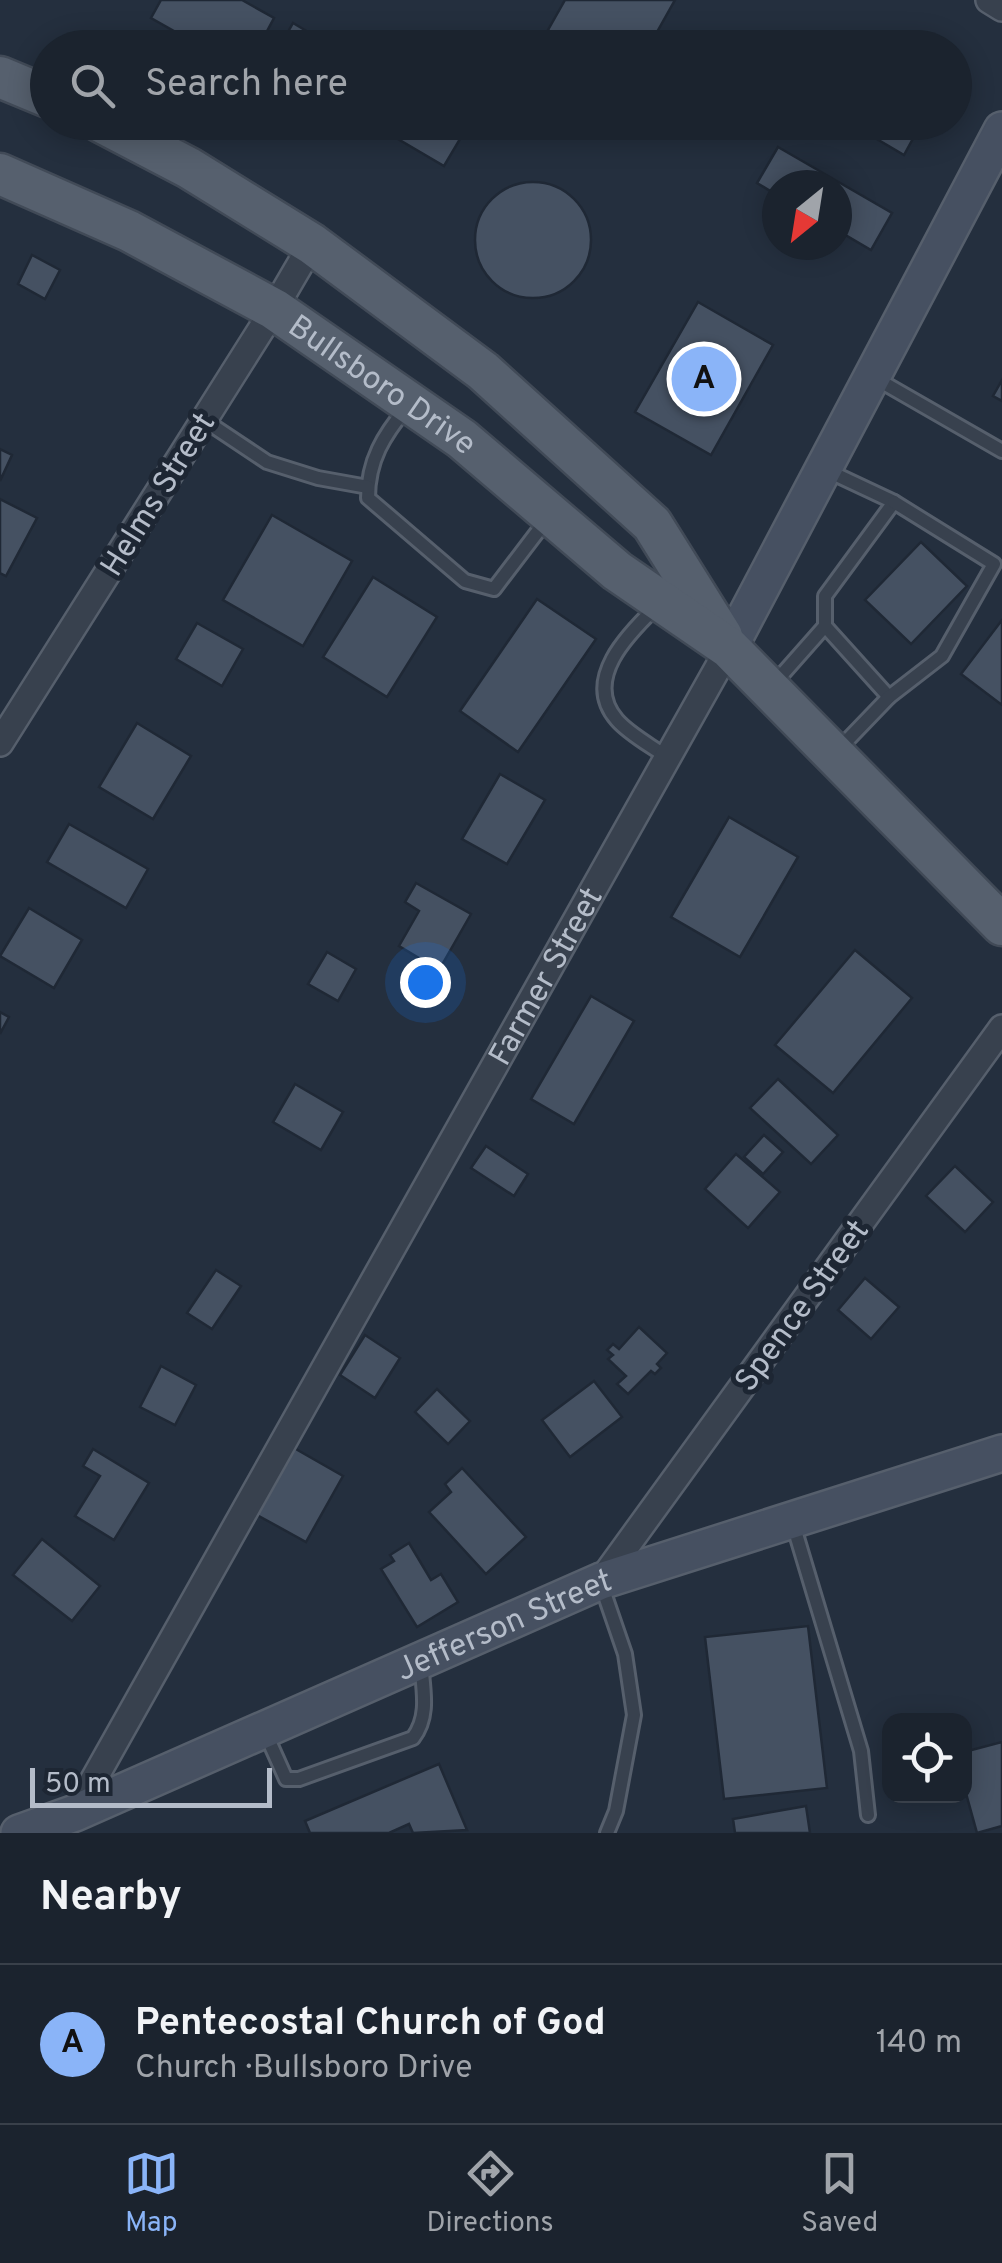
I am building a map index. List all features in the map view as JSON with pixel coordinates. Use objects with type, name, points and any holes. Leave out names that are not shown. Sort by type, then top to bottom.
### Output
[{"type":"main road","points":[[0,76],[30,89]]},
{"type":"main road","name":"Bullsboro Drive","points":[[136,140],[190,168],[312,244],[483,371],[652,524],[674,590],[1002,925]]},
{"type":"main road","name":"Bullsboro Drive","points":[[0,174],[129,231],[274,309],[462,439],[617,571],[674,590]]},
{"type":"street","points":[[989,0],[1002,8]]},
{"type":"street","name":"Farmer Street","points":[[76,1813],[729,648],[1002,130]]},
{"type":"street","name":"Helms Street","points":[[0,743],[312,244]]},
{"type":"street","name":"Spence Street","points":[[600,1582],[1002,1028]]},
{"type":"street","name":"Jefferson Street","points":[[18,1833],[76,1813],[600,1582],[1002,1453]]},
{"type":"lane","points":[[873,376],[1002,450]]},
{"type":"lane","points":[[410,403],[388,430],[368,473],[368,498],[465,581],[494,590],[550,516]]},
{"type":"lane","points":[[204,420],[268,462],[368,488]]},
{"type":"lane","points":[[824,469],[894,502],[994,564],[942,656],[889,697],[832,755]]},
{"type":"lane","points":[[770,689],[824,626],[825,596],[894,502]]},
{"type":"lane","points":[[668,758],[616,720],[604,695],[608,668],[626,636],[674,590]]},
{"type":"lane","points":[[824,626],[889,697]]},
{"type":"lane","points":[[792,1521],[860,1751],[868,1815]]},
{"type":"lane","points":[[600,1582],[625,1654],[634,1715],[616,1812],[607,1833]]},
{"type":"lane","points":[[264,1730],[286,1779],[299,1779],[414,1738],[424,1714],[421,1660]]},
{"type":"building","points":[[161,0],[242,0],[274,18],[268,30],[172,30],[151,18]]},
{"type":"building","points":[[565,0],[675,0],[658,30],[548,30]]},
{"type":"building","points":[[400,140],[459,140],[444,166]]},
{"type":"building","points":[[879,140],[912,140],[904,155]]},
{"type":"building","points":[[778,147],[818,170],[765,170]]},
{"type":"building","points":[[533,182],[555,187],[574,199],[586,218],[591,240],[586,262],[574,281],[555,293],[533,298],[511,293],[492,281],[480,262],[475,240],[480,218],[492,199],[511,187]]},
{"type":"building","points":[[852,190],[892,213],[871,250],[852,239]]},
{"type":"building","points":[[32,255],[60,270],[45,299],[18,284]]},
{"type":"building","points":[[698,302],[773,345],[711,455],[635,412]]},
{"type":"building","points":[[1002,380],[1002,401],[993,396]]},
{"type":"building","points":[[0,449],[12,455],[0,481]]},
{"type":"building","points":[[0,499],[37,518],[6,576],[0,573]]},
{"type":"building","points":[[272,515],[352,561],[303,646],[223,600]]},
{"type":"building","points":[[921,542],[967,586],[911,644],[865,600]]},
{"type":"building","points":[[373,577],[437,617],[387,697],[323,657]]},
{"type":"building","points":[[537,599],[596,639],[518,752],[460,711]]},
{"type":"building","points":[[1002,620],[1002,705],[961,674]]},
{"type":"building","points":[[197,623],[243,649],[222,686],[176,659]]},
{"type":"building","points":[[137,723],[191,756],[153,819],[99,787]]},
{"type":"building","points":[[500,774],[545,800],[507,864],[462,839]]},
{"type":"building","points":[[729,817],[798,857],[740,957],[671,917]]},
{"type":"building","points":[[69,824],[148,869],[126,908],[47,862]]},
{"type":"building","points":[[416,883],[471,914],[439,970],[399,946],[419,911],[405,902]]},
{"type":"building","points":[[29,908],[82,940],[54,988],[0,956]]},
{"type":"building","points":[[855,950],[912,998],[833,1093],[775,1045]]},
{"type":"building","points":[[327,952],[356,969],[338,1001],[308,984]]},
{"type":"building","points":[[591,996],[634,1021],[574,1124],[531,1099]]},
{"type":"building","points":[[0,1012],[9,1017],[0,1034]]},
{"type":"building","points":[[778,1079],[838,1135],[811,1164],[750,1108]]},
{"type":"building","points":[[295,1084],[343,1112],[321,1150],[273,1122]]},
{"type":"building","points":[[764,1135],[783,1152],[763,1174],[744,1157]]},
{"type":"building","points":[[486,1146],[528,1174],[514,1196],[471,1168]]},
{"type":"building","points":[[736,1154],[780,1192],[748,1228],[705,1189]]},
{"type":"building","points":[[955,1166],[993,1202],[965,1232],[926,1196]]},
{"type":"building","points":[[216,1270],[241,1286],[212,1329],[187,1313]]},
{"type":"building","points":[[865,1278],[899,1307],[871,1339],[838,1310]]},
{"type":"building","points":[[639,1327],[667,1353],[657,1364],[661,1368],[655,1374],[651,1371],[628,1394],[617,1384],[626,1376],[608,1359],[613,1355],[607,1350],[613,1344],[619,1349]]},
{"type":"building","points":[[365,1335],[400,1358],[375,1398],[340,1375]]},
{"type":"building","points":[[161,1366],[196,1385],[175,1425],[140,1407]]},
{"type":"building","points":[[594,1381],[622,1417],[570,1457],[542,1420]]},
{"type":"building","points":[[437,1389],[470,1421],[448,1444],[415,1412]]},
{"type":"building","points":[[294,1448],[343,1476],[306,1542],[257,1515]]},
{"type":"building","points":[[93,1449],[149,1483],[114,1540],[75,1516],[100,1476],[83,1466]]},
{"type":"building","points":[[462,1468],[526,1537],[486,1574],[429,1512],[451,1492],[445,1484]]},
{"type":"building","points":[[42,1539],[100,1586],[72,1621],[13,1575]]},
{"type":"building","points":[[409,1543],[431,1580],[441,1574],[458,1602],[417,1627],[381,1569],[394,1561],[390,1555]]},
{"type":"building","points":[[808,1626],[827,1788],[724,1799],[705,1637]]},
{"type":"building","points":[[1002,1742],[1002,1826],[977,1833],[969,1803],[972,1803],[972,1750]]},
{"type":"building","points":[[439,1764],[467,1830],[413,1833],[409,1824],[389,1833],[310,1833],[305,1821]]},
{"type":"building","points":[[806,1806],[810,1833],[735,1833],[733,1819]]},
{"type":"place","name":"Pentecostal Church of God","points":[[704,379]]}]
